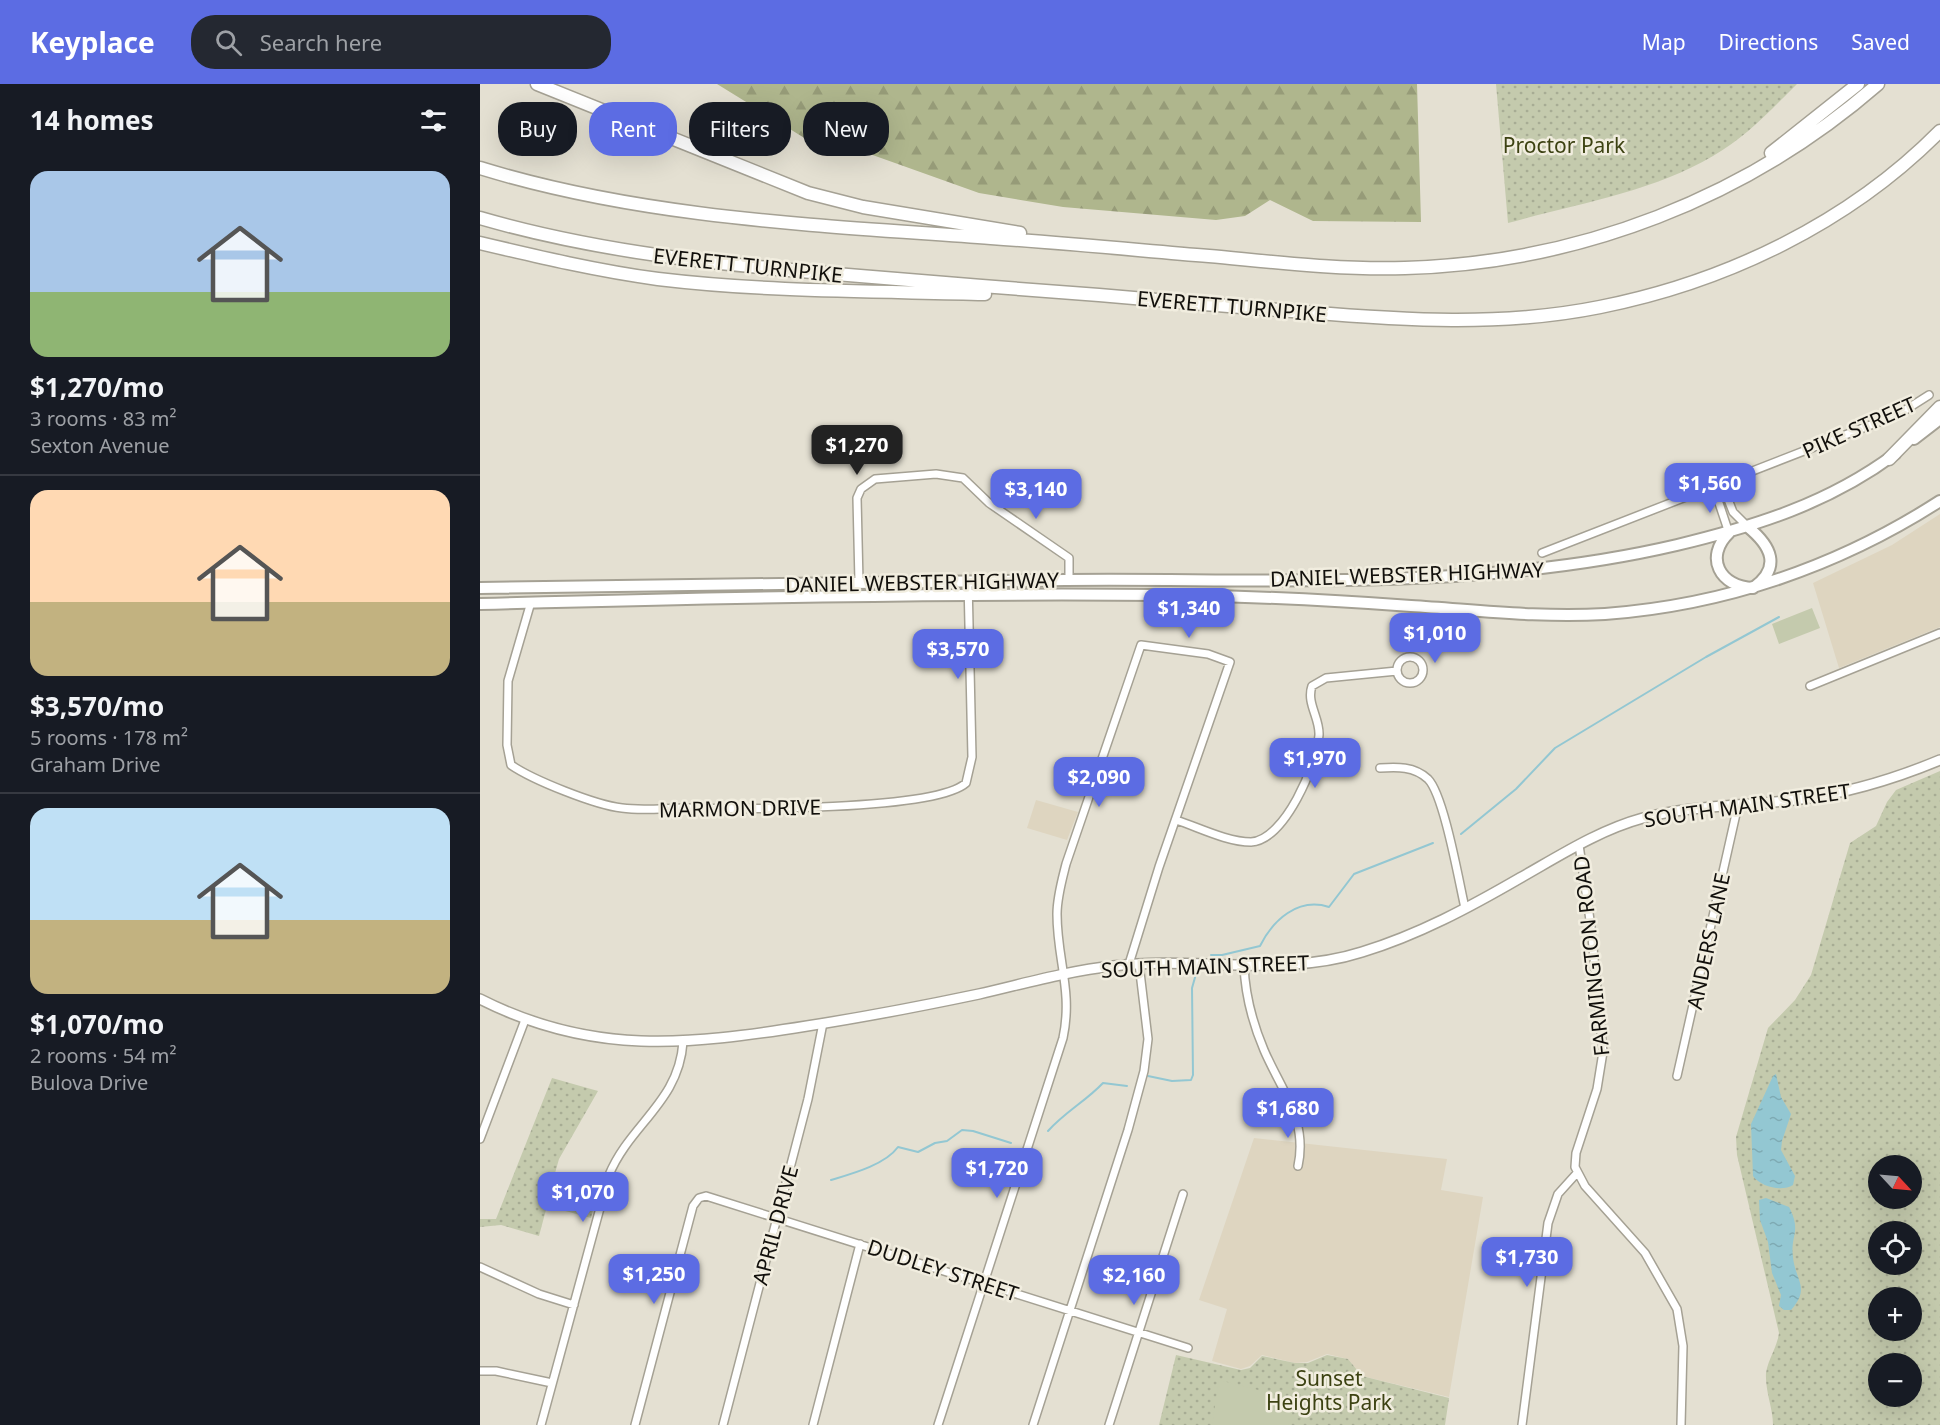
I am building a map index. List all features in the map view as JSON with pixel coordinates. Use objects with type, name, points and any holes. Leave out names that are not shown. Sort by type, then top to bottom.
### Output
[{"type":"highway","points":[[537,84],[589,105]]},
{"type":"highway","points":[[559,84],[596,102]]},
{"type":"highway","points":[[1686,206],[1783,145],[1858,84]]},
{"type":"highway","points":[[481,168],[586,195],[685,212],[1322,267],[1423,267],[1480,262],[1550,250],[1619,231],[1686,206],[1738,181],[1793,148],[1878,84]]},
{"type":"highway","name":"EVERETT TURNPIKE","points":[[480,218],[590,245],[712,264],[1429,321],[1515,319],[1586,310],[1668,290],[1756,258],[1818,225],[1911,158],[1940,131]]},
{"type":"highway","points":[[677,141],[767,178],[821,197],[863,207],[1023,233],[1038,242]]},
{"type":"highway","points":[[1911,158],[1940,143]]},
{"type":"highway","points":[[480,243],[596,269],[702,283],[1128,298]]},
{"type":"highway","points":[[1888,459],[1940,407]]},
{"type":"main road","name":"DANIEL WEBSTER HIGHWAY","points":[[480,588],[1070,580],[1265,581],[1480,576],[1595,562],[1748,527],[1826,497],[1888,459],[1940,419]]},
{"type":"main road","name":"DANIEL WEBSTER HIGHWAY","points":[[480,604],[969,595],[1212,596],[1576,615],[1662,608],[1753,588],[1845,553],[1940,501]]},
{"type":"main road","points":[[1729,532],[1716,551],[1717,567],[1730,582],[1753,588],[1766,573],[1770,557],[1766,544],[1748,527]]},
{"type":"street","name":"PIKE STREET","points":[[1542,553],[1714,488],[1899,414],[1929,395]]},
{"type":"street","points":[[859,582],[855,507],[861,489],[875,479],[936,474],[963,478],[989,503],[1069,558],[1070,580]]},
{"type":"street","points":[[1722,484],[1733,512],[1748,527]]},
{"type":"street","points":[[1714,488],[1729,532]]},
{"type":"street","points":[[968,581],[969,595]]},
{"type":"street","name":"MARMON DRIVE","points":[[531,602],[508,681],[508,753],[511,765],[517,770],[601,803],[633,809],[824,807],[929,797],[952,792],[966,783],[972,757],[969,595]]},
{"type":"street","points":[[1810,686],[1940,633]]},
{"type":"street","points":[[938,1425],[1063,1038],[1068,1004],[1057,913],[1062,880],[1141,645],[1208,654],[1230,662],[1176,820],[1134,964],[1148,1032],[1147,1056],[1128,1130],[1033,1425]]},
{"type":"street","points":[[1176,820],[1249,842],[1264,837],[1291,809],[1314,763],[1319,735],[1310,696],[1312,686],[1326,678],[1397,671]]},
{"type":"street","name":"SOUTH MAIN STREET","points":[[480,999],[525,1020],[558,1030],[599,1038],[683,1042],[737,1037],[823,1023],[936,1003],[1065,974],[1134,964],[1300,964],[1361,953],[1401,938],[1466,908],[1609,830],[1643,818],[1681,810],[1839,793],[1886,781],[1940,760]]},
{"type":"street","points":[[1380,768],[1400,766],[1415,770],[1433,785],[1466,908]]},
{"type":"street","name":"ANDERS LANE","points":[[1677,1076],[1738,805]]},
{"type":"street","name":"FARMINGTON ROAD","points":[[1577,1173],[1576,1153],[1597,1089],[1603,1052],[1592,938],[1579,845]]},
{"type":"street","points":[[1244,965],[1246,987],[1261,1041],[1296,1113],[1301,1145],[1298,1166]]},
{"type":"street","points":[[480,1139],[525,1020]]},
{"type":"street","name":"APRIL DRIVE","points":[[723,1425],[808,1099],[823,1023]]},
{"type":"street","points":[[541,1425],[609,1175],[627,1142],[668,1092],[680,1062],[683,1042]]},
{"type":"street","points":[[1522,1425],[1548,1223],[1558,1194],[1577,1173],[1585,1186],[1645,1253],[1677,1309],[1683,1346],[1682,1425]]},
{"type":"street","points":[[1109,1425],[1183,1194]]},
{"type":"street","name":"DUDLEY STREET","points":[[635,1425],[693,1206],[699,1198],[706,1196],[1188,1348]]},
{"type":"street","points":[[813,1425],[860,1244]]},
{"type":"street","points":[[480,1267],[539,1294],[574,1305]]},
{"type":"street","points":[[480,1371],[496,1371],[552,1383]]},
{"type":"shaded area","points":[[1940,514],[1940,627],[1839,668],[1813,583],[1892,545]]},
{"type":"shaded area","points":[[1036,800],[1078,812],[1067,840],[1027,828]]},
{"type":"shaded area","points":[[1254,1138],[1447,1159],[1441,1190],[1483,1197],[1449,1397],[1362,1376],[1348,1359],[1327,1354],[1307,1362],[1295,1363],[1262,1355],[1250,1366],[1241,1369],[1212,1361],[1227,1309],[1199,1300]]},
{"type":"green space","points":[[717,84],[1417,84],[1421,222],[1313,221],[1270,200],[1245,216],[1216,220],[1063,207],[979,193],[875,156],[889,156],[889,102],[803,102],[803,137],[791,130],[791,102],[746,102]]},
{"type":"green space","name":"Proctor Park","points":[[1496,84],[1797,84],[1736,141],[1689,168],[1665,179],[1613,196],[1508,223]]},
{"type":"green space","points":[[1812,608],[1820,628],[1779,644],[1772,624]]},
{"type":"green space","points":[[1940,771],[1940,1425],[1773,1425],[1766,1373],[1779,1333],[1737,1155],[1736,1137],[1768,1028],[1795,1000],[1811,975],[1850,843],[1876,826],[1887,802],[1896,790]]},
{"type":"green space","points":[[552,1078],[598,1091],[559,1159],[548,1198],[593,1210],[591,1218],[547,1206],[539,1236],[501,1225],[480,1227],[480,1219],[496,1219]]},
{"type":"green space","name":"Sunset Heights Park","points":[[1176,1355],[1241,1370],[1250,1368],[1262,1356],[1295,1363],[1308,1363],[1327,1355],[1348,1359],[1362,1376],[1449,1398],[1445,1425],[1159,1425]]},
{"type":"green space","points":[[1219,1380],[1297,1400],[1288,1425],[1212,1425]]},
{"type":"water","points":[[1776,1074],[1781,1097],[1791,1114],[1781,1150],[1795,1176],[1793,1185],[1783,1188],[1766,1186],[1753,1176],[1751,1124]]},
{"type":"water","points":[[1766,1198],[1789,1207],[1795,1222],[1792,1250],[1801,1290],[1791,1310],[1784,1310],[1779,1306],[1781,1295],[1772,1273],[1768,1242],[1760,1220],[1759,1200]]},
{"type":"waterway","points":[[1461,834],[1516,789],[1555,748],[1706,657],[1779,617]]},
{"type":"waterway","points":[[1211,955],[1222,955],[1260,946],[1265,936],[1288,913],[1307,905],[1329,907],[1354,874],[1433,843]]},
{"type":"waterway","points":[[1148,1076],[1172,1081],[1191,1080],[1193,1075],[1192,988],[1196,974]]},
{"type":"waterway","points":[[1048,1131],[1103,1083],[1127,1086]]},
{"type":"waterway","points":[[831,1180],[876,1164],[898,1147],[918,1152],[935,1143],[947,1141],[962,1130],[973,1131],[1011,1143]]}]
